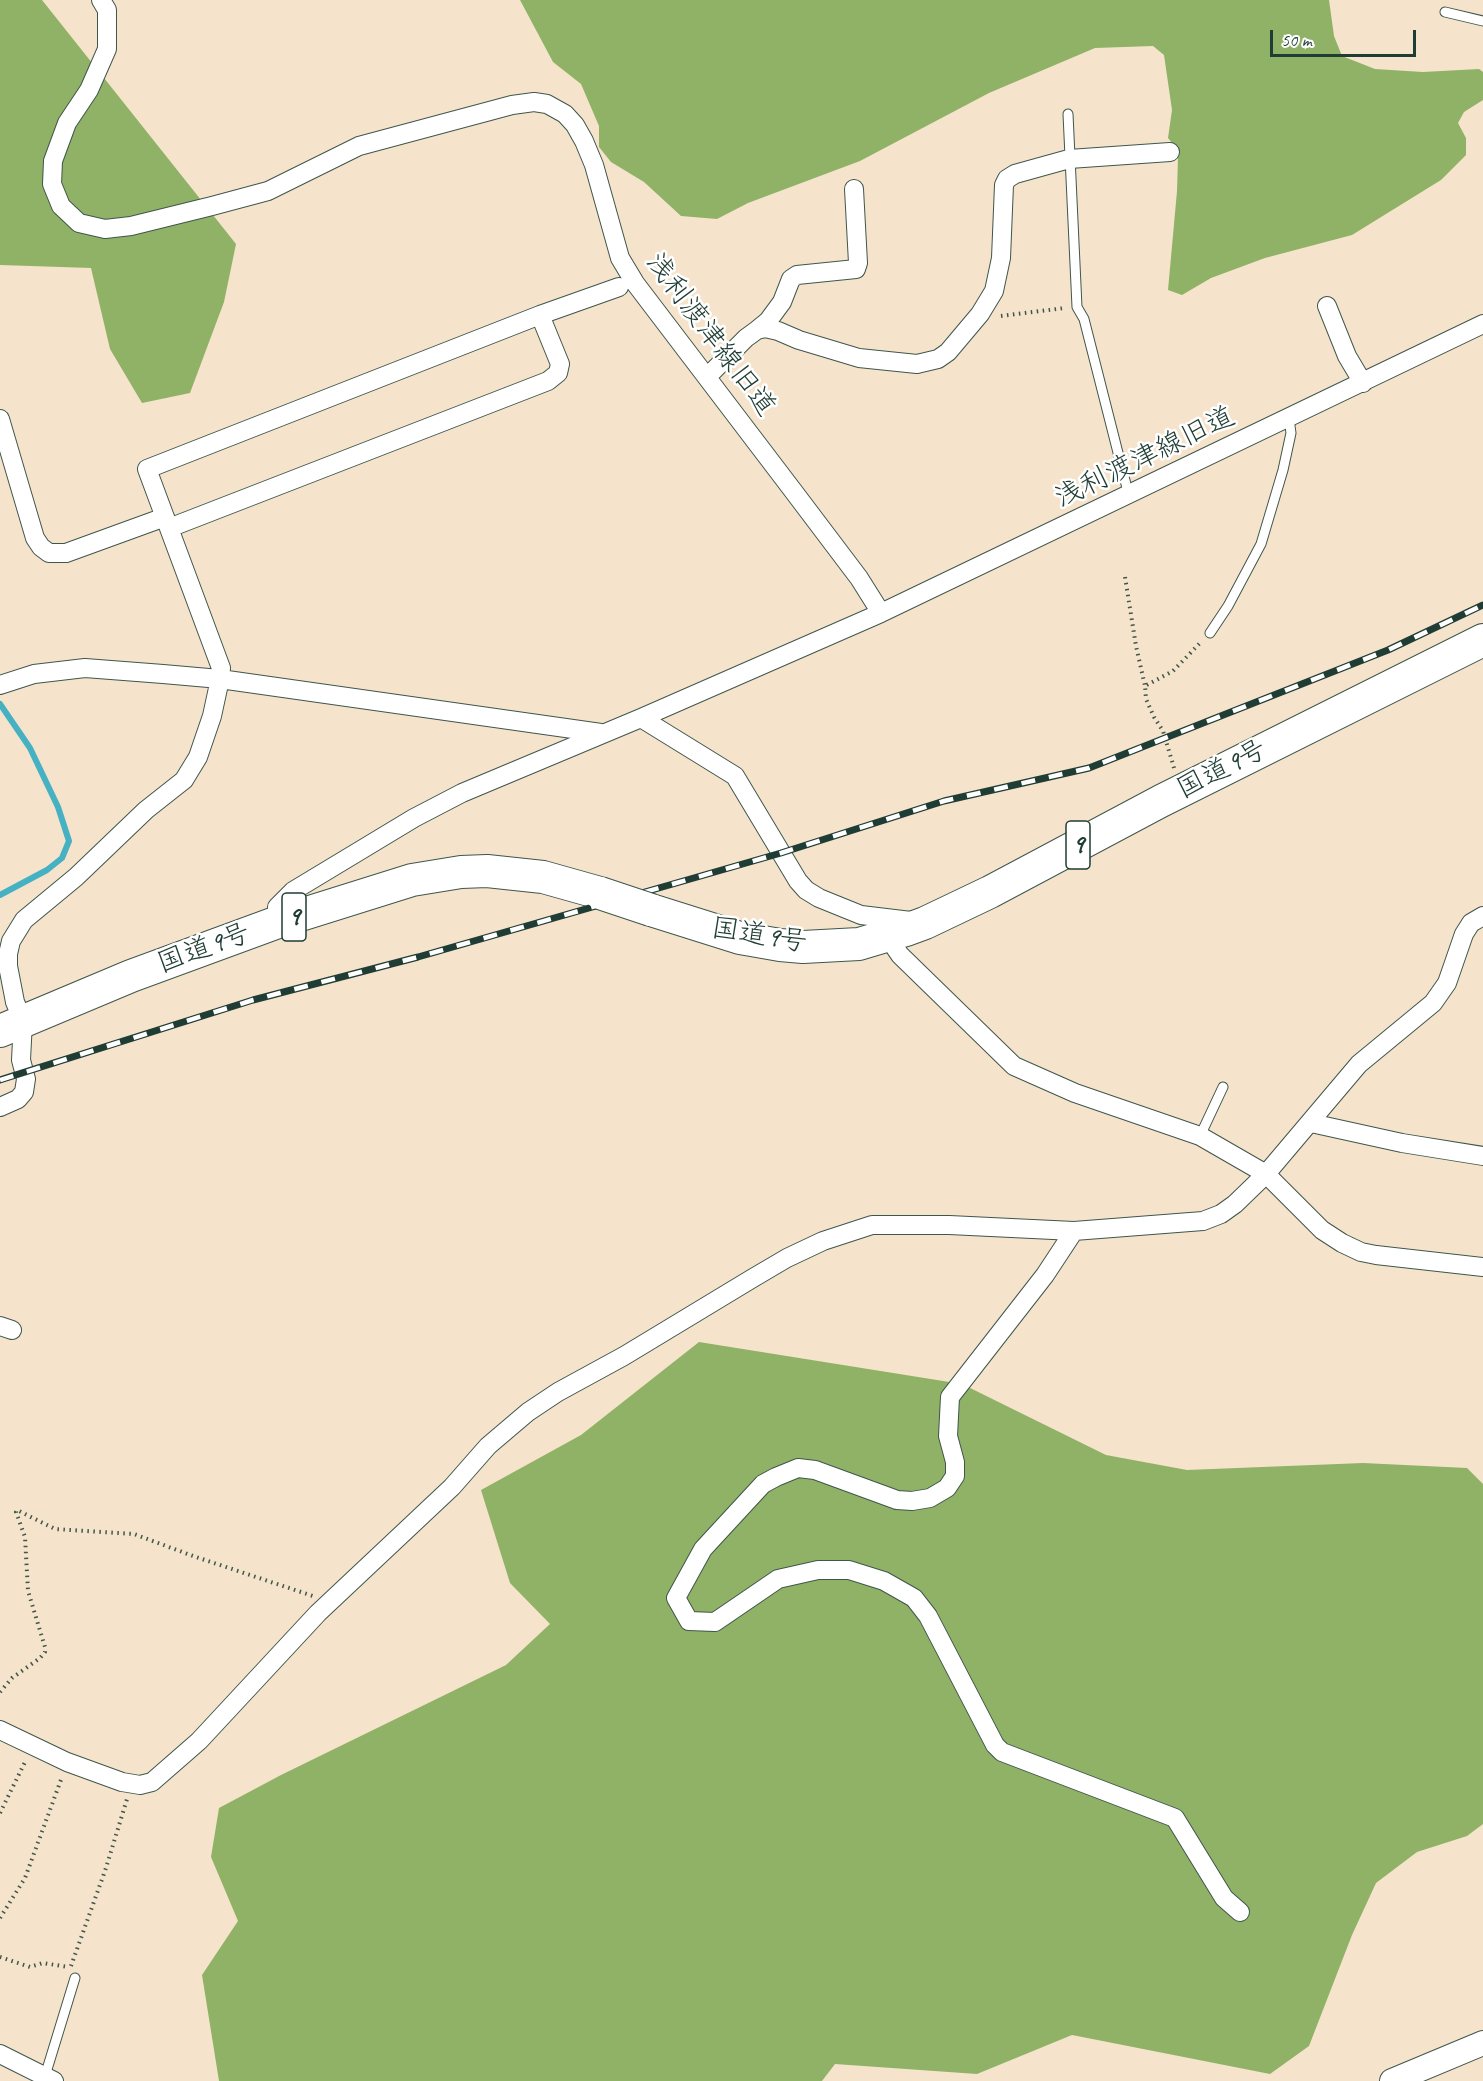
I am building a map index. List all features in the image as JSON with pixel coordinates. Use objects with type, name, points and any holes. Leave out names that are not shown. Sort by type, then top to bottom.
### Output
[{"type":"highway","name":"国道9号","points":[[11,1026],[131,976],[278,922],[412,880],[461,872],[543,877],[600,892],[740,938],[803,947],[859,944],[925,923],[1161,801],[1483,640]]},
{"type":"street","name":"浅利渡津線旧道","points":[[101,0],[106,10],[107,49],[89,90],[66,123],[53,161],[52,184],[61,206],[79,223],[105,229],[131,226],[213,206],[267,191],[359,146],[512,105],[534,102],[547,104],[565,114],[575,125],[594,165],[620,258],[630,274],[844,559],[881,613],[1483,324]]},
{"type":"street","points":[[757,330],[765,328],[778,331],[799,340],[859,358],[917,364],[938,359],[948,352],[980,315],[994,291],[1001,258],[1004,185],[1007,179],[1015,174],[1069,159],[1170,153]]},
{"type":"street","points":[[707,377],[746,338],[768,321],[782,302],[791,279],[797,275],[856,269],[858,263],[854,189]]},
{"type":"street","points":[[0,1107],[18,1099],[24,1092],[26,1079],[11,1026],[15,1002],[8,954],[17,931],[24,920],[76,877],[146,810],[184,780],[193,768],[203,746],[220,679],[220,668],[147,469],[619,286]]},
{"type":"street","points":[[1327,306],[1347,356],[1363,383]]},
{"type":"street","points":[[0,418],[35,538],[49,553],[66,553],[167,522],[548,381],[558,373],[560,364],[540,315]]},
{"type":"street","points":[[278,922],[277,907],[293,891],[414,818],[462,793],[642,718],[881,613]]},
{"type":"street","points":[[0,685],[34,674],[85,668],[220,679],[602,734]]},
{"type":"street","points":[[642,718],[735,776],[798,881],[806,890],[819,898],[861,915],[925,923]]},
{"type":"street","points":[[0,1730],[67,1762],[131,1784],[146,1784],[159,1777],[199,1741],[331,1602],[452,1487],[488,1446],[528,1412],[558,1392],[624,1356],[787,1258],[823,1241],[872,1225],[949,1225],[1074,1231],[1203,1221],[1221,1214],[1235,1204],[1266,1174],[1359,1064],[1432,1002],[1447,983],[1464,934],[1471,923],[1483,916]]},
{"type":"street","points":[[887,936],[900,955],[1014,1066],[1075,1094],[1200,1136],[1266,1174],[1323,1230],[1342,1243],[1360,1251],[1376,1255],[1483,1267]]},
{"type":"street","points":[[1311,1123],[1402,1143],[1483,1156]]},
{"type":"street","points":[[1074,1231],[1046,1275],[950,1397],[948,1436],[955,1462],[955,1476],[947,1488],[930,1498],[897,1500],[815,1470],[798,1468],[764,1484],[703,1549],[676,1598],[689,1621],[715,1622],[778,1579],[818,1569],[849,1570],[884,1581],[914,1598],[928,1616],[995,1745],[1002,1752],[1175,1818],[1224,1898],[1240,1912]]},
{"type":"street","points":[[1392,2081],[1483,2043]]},
{"type":"street","points":[[0,2054],[50,2079]]},
{"type":"lane","points":[[1445,12],[1483,21]]},
{"type":"lane","points":[[1068,114],[1077,307],[1084,319],[1128,496]]},
{"type":"lane","points":[[1210,633],[1261,544],[1283,470],[1291,433],[1289,418]]},
{"type":"lane","points":[[1200,1136],[1222,1087]]},
{"type":"lane","points":[[50,2079],[75,1978]]},
{"type":"path","points":[[980,315],[995,316],[1077,307]]},
{"type":"path","points":[[1125,577],[1146,699],[1154,717],[1164,731],[1176,774]]},
{"type":"path","points":[[1145,686],[1173,671],[1210,633]]},
{"type":"path","points":[[0,1692],[12,1677],[45,1652],[28,1591],[25,1537],[17,1510],[55,1529],[134,1534],[331,1602]]},
{"type":"path","points":[[0,1813],[32,1747]]},
{"type":"path","points":[[0,1918],[25,1878],[67,1762]]},
{"type":"path","points":[[71,1967],[106,1868],[131,1784]]},
{"type":"path","points":[[0,1958],[30,1967],[43,1962],[71,1967],[75,1978]]},
{"type":"green space","points":[[0,0],[42,0],[236,244],[224,302],[190,393],[142,403],[110,349],[91,268],[0,265]]},
{"type":"green space","points":[[520,0],[1329,0],[1334,36],[1342,56],[1375,69],[1423,72],[1479,69],[1483,72],[1483,100],[1464,112],[1458,123],[1466,138],[1466,155],[1441,180],[1352,235],[1265,258],[1211,278],[1182,295],[1168,290],[1178,158],[1176,148],[1168,138],[1172,110],[1164,55],[1153,46],[1095,48],[989,93],[860,161],[748,203],[717,219],[681,216],[644,182],[611,162],[599,147],[599,126],[581,84],[553,62]]},
{"type":"green space","points":[[699,1342],[962,1384],[1106,1455],[1187,1470],[1363,1463],[1467,1468],[1483,1484],[1483,1824],[1467,1836],[1417,1852],[1376,1883],[1352,1935],[1309,2046],[1270,2074],[1072,2035],[977,2074],[835,2064],[822,2081],[219,2081],[202,1975],[238,1921],[211,1857],[219,1808],[281,1775],[506,1665],[550,1624],[510,1583],[481,1490],[581,1435]]},
{"type":"waterway","points":[[0,704],[30,748],[58,807],[69,841],[62,858],[47,870],[0,895]]},
{"type":"railway","points":[[0,1080],[253,1000],[418,957],[781,853],[944,801],[1089,768],[1388,650],[1483,605]]}]
